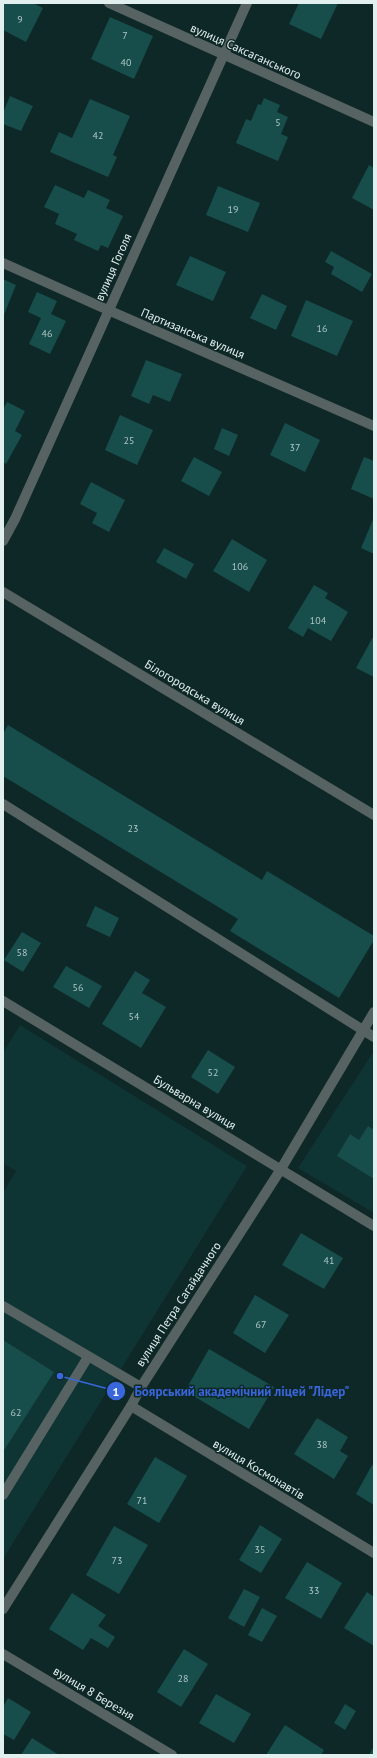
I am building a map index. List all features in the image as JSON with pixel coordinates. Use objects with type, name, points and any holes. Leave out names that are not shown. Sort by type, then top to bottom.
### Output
[{"type":"street","name":"вулиця Саксаганського","points":[[109,3],[374,122]]},
{"type":"street","name":"вулиця Гоголя","points":[[3,541],[15,519],[247,3]]},
{"type":"street","name":"Партизанська вулиця","points":[[3,263],[374,426]]},
{"type":"street","name":"Білогородська вулиця","points":[[3,592],[374,815]]},
{"type":"street","points":[[3,804],[374,1037]]},
{"type":"street","name":"Бульварна вулиця","points":[[3,1001],[374,1226]]},
{"type":"street","name":"вулиця Петра Сагайдачного","points":[[3,1609],[131,1406],[141,1387],[281,1169],[374,1012]]},
{"type":"street","points":[[3,1306],[141,1387]]},
{"type":"street","points":[[3,1495],[88,1357]]},
{"type":"street","name":"вулиця Космонавтів","points":[[131,1406],[374,1553]]},
{"type":"street","name":"вулиця 8 Березня","points":[[3,1654],[172,1755]]},
{"type":"shaded area","points":[[20,1025],[247,1166],[3,1559],[3,1193],[16,1171],[3,1163],[3,1053]]},
{"type":"shaded area","points":[[374,1051],[374,1213],[298,1168]]},
{"type":"building","points":[[3,3],[33,3],[43,8],[26,42],[3,30]]},
{"type":"building","points":[[299,3],[338,3],[321,39],[289,24]]},
{"type":"building","points":[[110,17],[153,36],[134,79],[91,59]]},
{"type":"building","points":[[10,96],[33,106],[21,131],[3,124],[3,113]]},
{"type":"building","points":[[264,98],[280,105],[277,112],[288,117],[281,134],[288,137],[278,161],[236,143],[246,119],[251,121],[258,104],[261,105]]},
{"type":"building","points":[[90,99],[130,116],[113,155],[117,157],[108,177],[50,152],[59,132],[72,138]]},
{"type":"building","points":[[369,165],[374,168],[374,210],[352,198]]},
{"type":"building","points":[[55,185],[84,198],[88,190],[110,200],[106,208],[123,216],[108,248],[101,245],[98,251],[74,240],[77,234],[55,224],[59,214],[44,207]]},
{"type":"building","points":[[218,186],[260,203],[248,232],[206,215]]},
{"type":"building","points":[[331,251],[372,274],[362,292],[331,274],[334,267],[325,262]]},
{"type":"building","points":[[190,256],[226,272],[213,301],[176,285]]},
{"type":"building","points":[[3,279],[16,285],[3,317]]},
{"type":"building","points":[[37,292],[57,301],[51,314],[66,321],[50,354],[29,344],[41,318],[28,312]]},
{"type":"building","points":[[262,294],[287,306],[276,330],[250,318]]},
{"type":"building","points":[[306,300],[353,321],[337,356],[291,336]]},
{"type":"building","points":[[146,360],[182,374],[170,402],[153,395],[149,404],[131,396]]},
{"type":"building","points":[[7,402],[25,411],[15,431],[22,435],[6,464],[3,462],[3,410]]},
{"type":"building","points":[[120,415],[153,430],[137,465],[105,450]]},
{"type":"building","points":[[285,423],[320,440],[305,472],[270,455]]},
{"type":"building","points":[[222,428],[238,435],[229,456],[214,449]]},
{"type":"building","points":[[194,457],[222,472],[209,496],[181,481]]},
{"type":"building","points":[[364,457],[374,461],[374,499],[351,489]]},
{"type":"building","points":[[91,482],[125,500],[109,532],[92,523],[97,513],[80,504]]},
{"type":"building","points":[[374,517],[374,554],[361,548]]},
{"type":"building","points":[[232,539],[267,560],[249,592],[213,571]]},
{"type":"building","points":[[164,548],[194,564],[186,579],[156,562]]},
{"type":"building","points":[[314,585],[328,593],[325,598],[348,612],[331,641],[308,628],[303,637],[288,628]]},
{"type":"building","points":[[374,635],[374,677],[356,668]]},
{"type":"building","points":[[8,725],[262,880],[267,871],[374,936],[374,940],[339,998],[230,931],[238,919],[3,776],[3,734]]},
{"type":"building","points":[[95,906],[119,918],[110,937],[86,926]]},
{"type":"building","points":[[22,932],[41,943],[23,972],[4,960]]},
{"type":"building","points":[[66,966],[102,986],[89,1008],[53,987]]},
{"type":"building","points":[[135,971],[150,980],[142,993],[166,1007],[141,1048],[102,1024]]},
{"type":"building","points":[[208,1050],[235,1067],[218,1094],[191,1077]]},
{"type":"building","points":[[368,1126],[374,1130],[374,1179],[337,1156],[350,1134],[359,1140]]},
{"type":"building","points":[[301,1233],[343,1258],[324,1289],[282,1265]]},
{"type":"building","points":[[255,1295],[289,1315],[265,1353],[233,1333]]},
{"type":"building","points":[[3,1340],[54,1372],[3,1452]]},
{"type":"building","points":[[209,1349],[274,1387],[249,1429],[185,1391]]},
{"type":"building","points":[[317,1418],[348,1437],[340,1451],[348,1456],[334,1479],[294,1454]]},
{"type":"building","points":[[155,1457],[187,1476],[159,1523],[127,1504]]},
{"type":"building","points":[[372,1465],[374,1466],[374,1505],[356,1494]]},
{"type":"building","points":[[260,1525],[282,1539],[261,1573],[239,1560]]},
{"type":"building","points":[[114,1526],[148,1545],[119,1594],[86,1575]]},
{"type":"building","points":[[307,1562],[342,1583],[321,1619],[285,1598]]},
{"type":"building","points":[[244,1589],[260,1597],[244,1627],[228,1618]]},
{"type":"building","points":[[367,1592],[374,1597],[374,1646],[344,1628]]},
{"type":"building","points":[[72,1593],[106,1615],[98,1626],[115,1637],[108,1648],[91,1638],[83,1650],[49,1629]]},
{"type":"building","points":[[262,1608],[277,1616],[262,1642],[248,1635]]},
{"type":"building","points":[[184,1649],[208,1664],[181,1707],[157,1692]]},
{"type":"building","points":[[216,1694],[251,1714],[234,1743],[199,1723]]},
{"type":"building","points":[[8,1698],[31,1712],[14,1740],[3,1734],[3,1707]]},
{"type":"building","points":[[345,1704],[356,1711],[345,1730],[334,1723]]},
{"type":"building","points":[[285,1725],[324,1750],[321,1755],[266,1755]]},
{"type":"building","points":[[32,1738],[59,1755],[21,1755]]},
{"type":"building","points":[[374,1746],[374,1755],[369,1755]]},
{"type":"place","name":"Боярський академічний ліцей \"Лідер\"","points":[[60,1376]]}]
